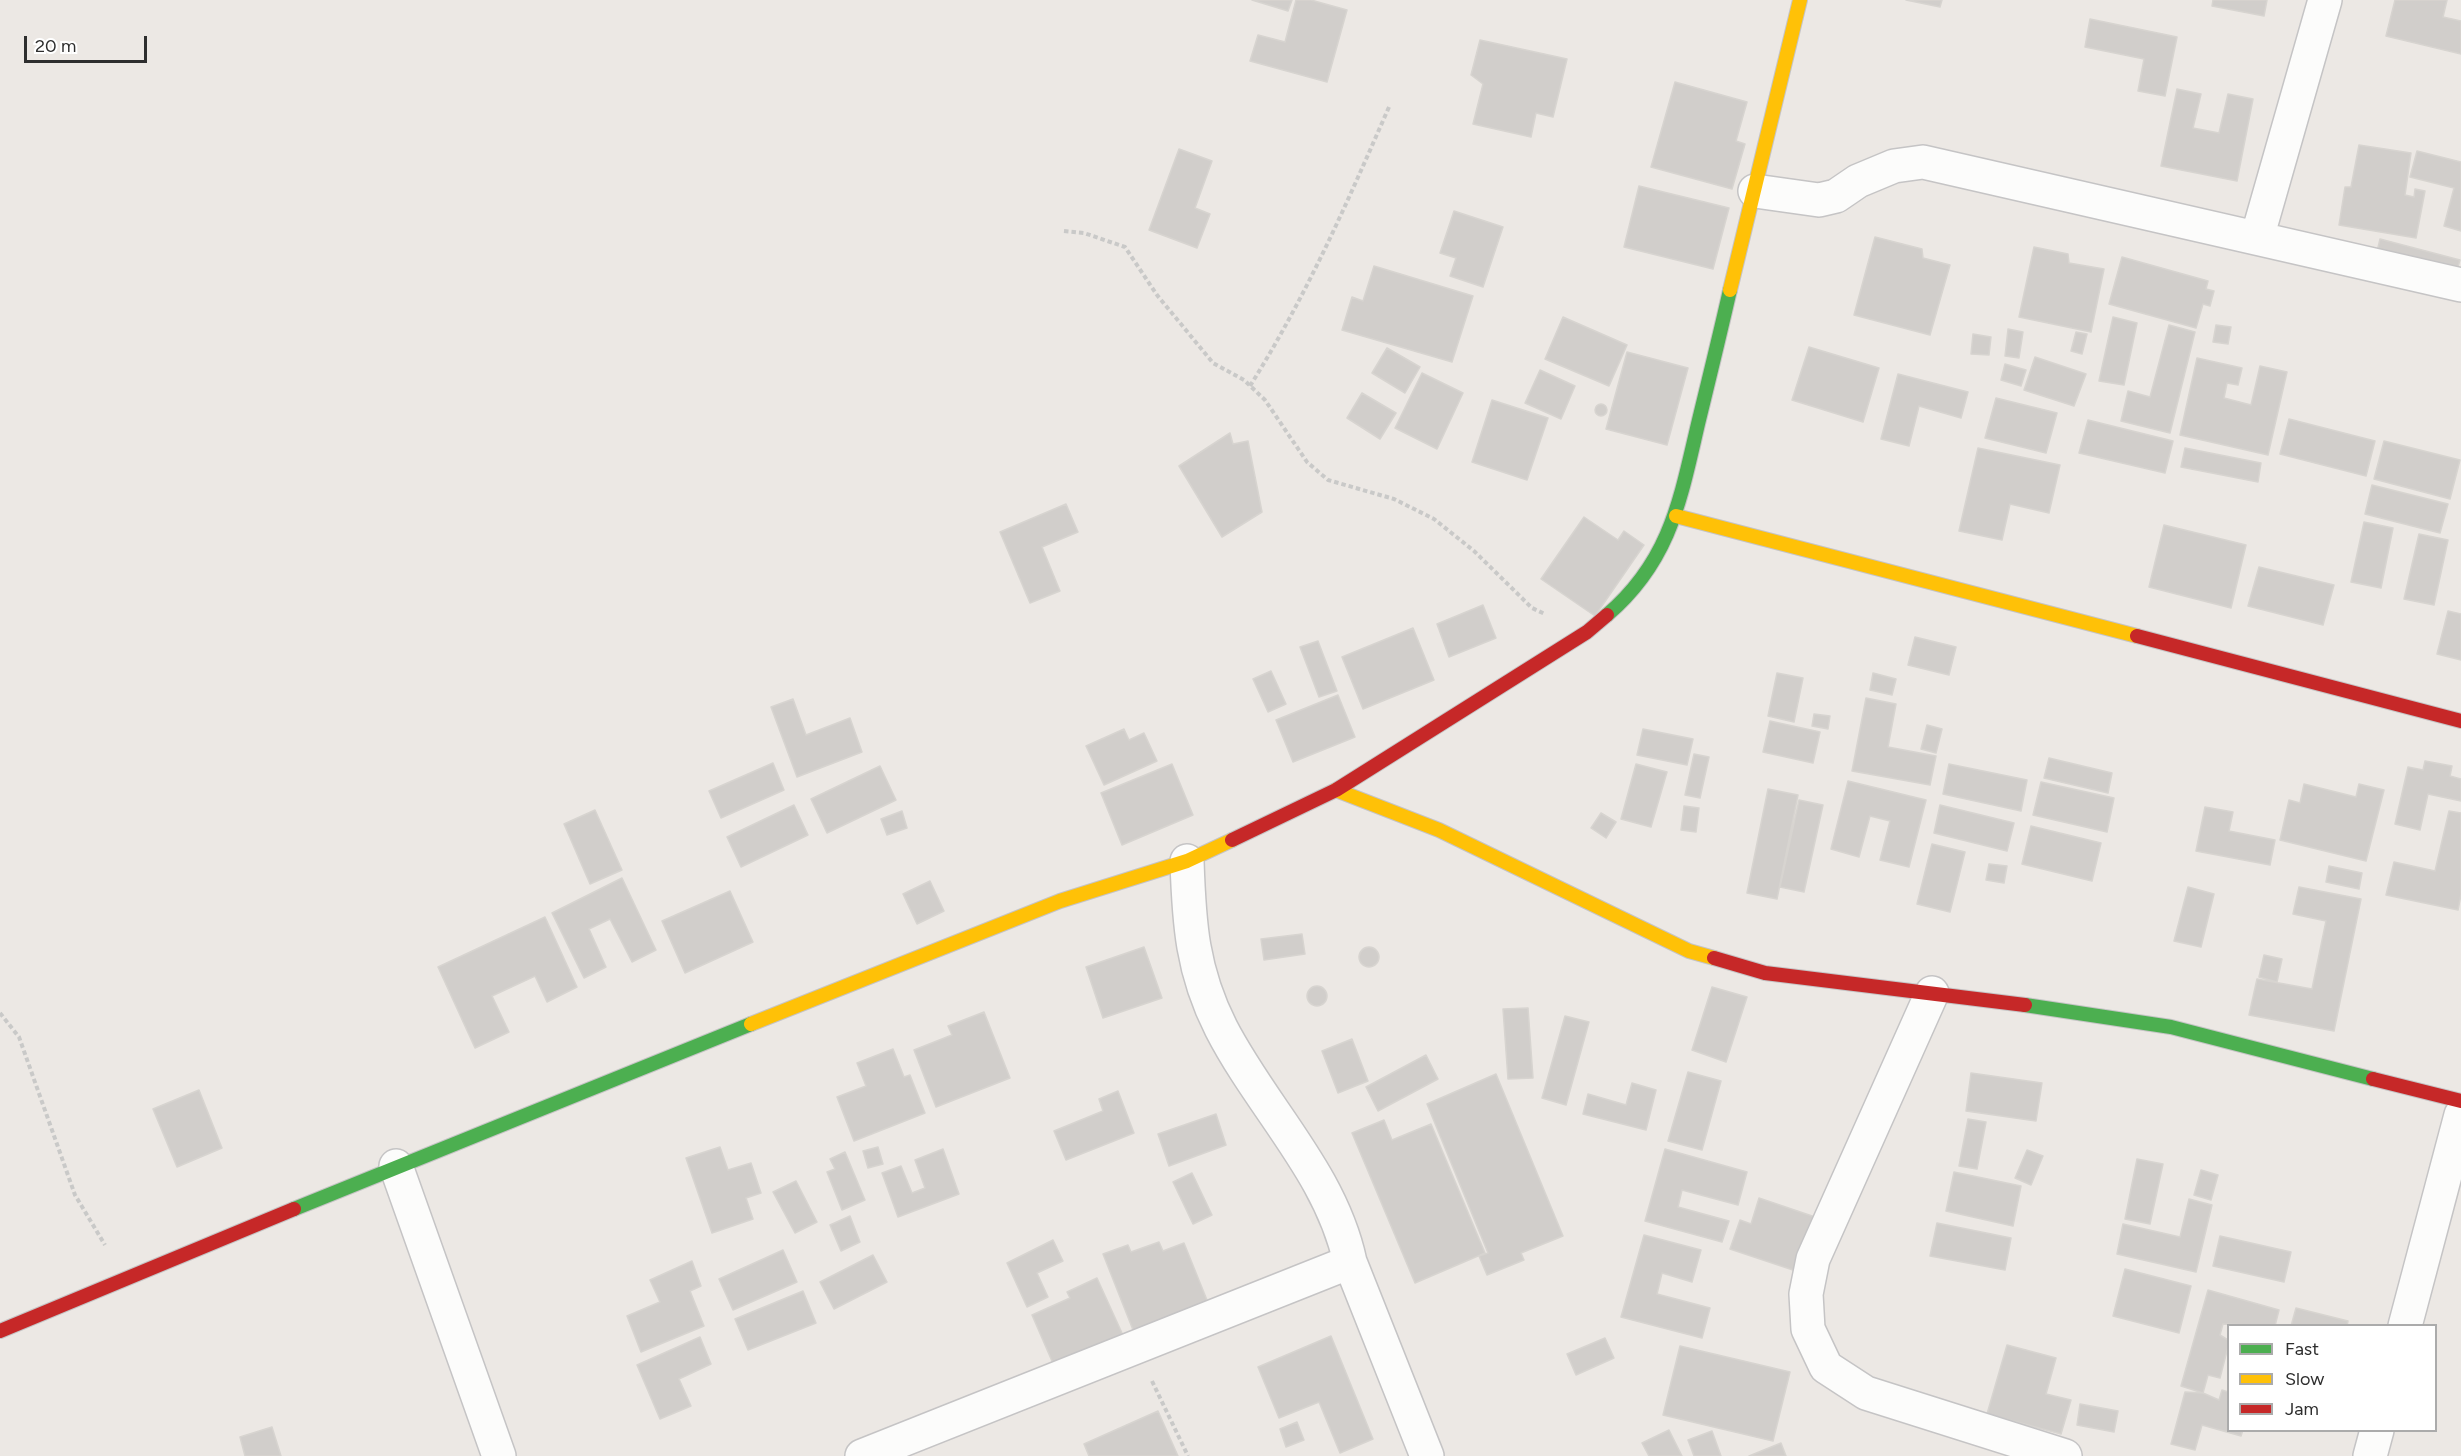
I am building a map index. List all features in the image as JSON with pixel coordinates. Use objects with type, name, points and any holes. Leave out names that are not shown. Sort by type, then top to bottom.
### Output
[{"type":"street","points":[[0,1331],[124,1277],[396,1166],[1060,901],[1187,861],[1336,789],[1587,632],[1629,596],[1655,560],[1676,516],[1800,0]]},
{"type":"street","points":[[2257,238],[2325,0]]},
{"type":"street","points":[[1755,191],[1820,200],[1836,196],[1857,181],[1894,166],[1923,162],[2461,285]]},
{"type":"street","points":[[1676,516],[2461,721]]},
{"type":"street","points":[[1336,789],[1439,830],[1689,951],[1765,973],[2092,1013],[2171,1027],[2461,1101]]},
{"type":"street","points":[[1187,861],[1190,930],[1200,975],[1221,1028],[1257,1087],[1311,1166],[1345,1238],[1350,1262],[1427,1456]]},
{"type":"street","points":[[1932,993],[1814,1259],[1806,1294],[1808,1329],[1826,1367],[1866,1393],[2066,1456]]},
{"type":"street","points":[[2406,1324],[2461,1114]]},
{"type":"street","points":[[396,1166],[499,1456]]},
{"type":"street","points":[[862,1456],[1350,1262]]},
{"type":"street","points":[[2370,1456],[2377,1432]]},
{"type":"path","points":[[1250,386],[1287,328],[1324,255],[1389,107]]},
{"type":"path","points":[[1064,231],[1084,233],[1125,247],[1157,295],[1213,363],[1250,386],[1265,400],[1307,462],[1328,480],[1394,499],[1434,519],[1474,551],[1532,609],[1587,632]]},
{"type":"path","points":[[0,1013],[19,1037],[75,1195],[124,1277]]},
{"type":"path","points":[[1136,1348],[1188,1456]]},
{"type":"building","points":[[1252,0],[1292,0],[1288,11]]},
{"type":"building","points":[[1296,0],[1311,0],[1347,10],[1327,82],[1250,61],[1258,35],[1285,42]]},
{"type":"building","points":[[1906,0],[1942,0],[1940,7]]},
{"type":"building","points":[[2213,0],[2267,0],[2264,16],[2212,6]]},
{"type":"building","points":[[2395,0],[2447,0],[2443,17],[2461,21],[2461,54],[2386,36]]},
{"type":"building","points":[[2090,19],[2177,37],[2165,96],[2138,91],[2144,59],[2085,47]]},
{"type":"building","points":[[1480,40],[1567,59],[1553,117],[1536,113],[1531,137],[1473,124],[1483,84],[1471,75]]},
{"type":"building","points":[[1675,82],[1747,102],[1736,141],[1745,144],[1732,189],[1651,167]]},
{"type":"building","points":[[2177,89],[2201,94],[2193,128],[2219,133],[2228,94],[2253,99],[2237,181],[2161,166]]},
{"type":"building","points":[[2359,145],[2411,153],[2405,195],[2414,197],[2415,189],[2425,191],[2416,238],[2339,225],[2345,187],[2351,187]]},
{"type":"building","points":[[1179,149],[1212,161],[1195,208],[1210,214],[1197,248],[1149,230]]},
{"type":"building","points":[[2417,151],[2461,162],[2461,231],[2444,226],[2454,188],[2410,177]]},
{"type":"building","points":[[1639,186],[1729,208],[1713,269],[1624,247]]},
{"type":"building","points":[[1454,211],[1503,227],[1483,287],[1450,276],[1456,258],[1440,253]]},
{"type":"building","points":[[1875,237],[1922,249],[1923,258],[1950,265],[1930,335],[1854,315]]},
{"type":"building","points":[[2380,239],[2460,260],[2455,277],[2376,256]]},
{"type":"building","points":[[2034,247],[2068,254],[2069,263],[2104,269],[2091,332],[2019,317]]},
{"type":"building","points":[[2122,257],[2208,281],[2206,289],[2214,291],[2210,306],[2203,304],[2196,328],[2109,304]]},
{"type":"building","points":[[1374,266],[1473,296],[1452,362],[1342,330],[1352,297],[1363,301]]},
{"type":"building","points":[[1563,317],[1627,345],[1609,386],[1545,359]]},
{"type":"building","points":[[2113,317],[2137,323],[2124,385],[2099,381]]},
{"type":"building","points":[[2169,325],[2195,332],[2170,433],[2121,421],[2128,391],[2150,397]]},
{"type":"building","points":[[2216,325],[2231,327],[2228,344],[2213,342]]},
{"type":"building","points":[[2008,329],[2023,332],[2019,358],[2005,356]]},
{"type":"building","points":[[2076,332],[2087,334],[2082,354],[2071,351]]},
{"type":"building","points":[[1973,334],[1991,337],[1989,355],[1971,354]]},
{"type":"building","points":[[1809,347],[1879,368],[1863,422],[1792,400]]},
{"type":"building","points":[[1387,348],[1420,367],[1405,393],[1372,373]]},
{"type":"building","points":[[1627,352],[1688,368],[1667,445],[1606,429]]},
{"type":"building","points":[[2035,357],[2086,374],[2074,406],[2024,390]]},
{"type":"building","points":[[2197,358],[2242,368],[2238,385],[2227,383],[2224,398],[2251,405],[2260,366],[2287,372],[2268,455],[2180,435]]},
{"type":"building","points":[[2005,364],[2026,370],[2021,386],[2001,380]]},
{"type":"building","points":[[1540,370],[1575,386],[1561,419],[1525,403]]},
{"type":"building","points":[[1422,373],[1463,393],[1437,449],[1395,428]]},
{"type":"building","points":[[1898,374],[1968,392],[1961,418],[1919,406],[1909,446],[1881,439]]},
{"type":"building","points":[[1362,393],[1396,413],[1380,439],[1347,418]]},
{"type":"building","points":[[1996,398],[2057,413],[2046,453],[1985,438]]},
{"type":"building","points":[[1492,400],[1548,418],[1527,480],[1472,462]]},
{"type":"building","points":[[1601,404],[1607,410],[1601,416],[1595,410]]},
{"type":"building","points":[[2289,419],[2375,441],[2366,476],[2280,454]]},
{"type":"building","points":[[2088,420],[2173,441],[2165,473],[2079,453]]},
{"type":"building","points":[[1230,433],[1233,444],[1248,441],[1262,512],[1222,537],[1179,466]]},
{"type":"building","points":[[2384,441],[2460,460],[2450,499],[2374,479]]},
{"type":"building","points":[[1978,448],[2060,465],[2049,513],[2010,504],[2002,540],[1959,531]]},
{"type":"building","points":[[2185,448],[2261,463],[2258,482],[2181,467]]},
{"type":"building","points":[[2372,485],[2448,504],[2440,533],[2365,514]]},
{"type":"building","points":[[1066,504],[1078,532],[1042,547],[1060,591],[1030,603],[1000,532]]},
{"type":"building","points":[[1584,517],[1618,540],[1624,531],[1644,545],[1595,616],[1541,579]]},
{"type":"building","points":[[2364,522],[2393,528],[2381,588],[2351,582]]},
{"type":"building","points":[[2164,525],[2246,545],[2231,608],[2149,587]]},
{"type":"building","points":[[2419,534],[2448,540],[2434,605],[2404,599]]},
{"type":"building","points":[[2259,567],[2334,585],[2323,625],[2248,606]]},
{"type":"building","points":[[1483,605],[1496,638],[1449,657],[1437,624]]},
{"type":"building","points":[[2448,611],[2461,614],[2461,660],[2437,654]]},
{"type":"building","points":[[1413,628],[1434,680],[1363,709],[1342,657]]},
{"type":"building","points":[[1915,637],[1956,647],[1949,675],[1908,665]]},
{"type":"building","points":[[1318,641],[1337,691],[1319,697],[1300,647]]},
{"type":"building","points":[[1271,671],[1286,704],[1268,712],[1253,679]]},
{"type":"building","points":[[1777,673],[1803,678],[1794,722],[1768,716]]},
{"type":"building","points":[[1873,673],[1896,679],[1892,695],[1870,690]]},
{"type":"building","points":[[1338,695],[1355,737],[1293,762],[1276,720]]},
{"type":"building","points":[[1866,698],[1896,704],[1888,747],[1936,756],[1930,785],[1852,771]]},
{"type":"building","points":[[793,699],[806,735],[850,718],[862,752],[797,777],[771,707]]},
{"type":"building","points":[[1814,714],[1830,716],[1828,729],[1812,726]]},
{"type":"building","points":[[1770,721],[1820,732],[1813,763],[1763,752]]},
{"type":"building","points":[[1927,725],[1942,729],[1936,753],[1921,749]]},
{"type":"building","points":[[1124,729],[1129,740],[1144,733],[1157,761],[1104,785],[1086,746]]},
{"type":"building","points":[[1643,729],[1693,739],[1687,765],[1637,755]]},
{"type":"building","points":[[1694,754],[1709,757],[1700,798],[1685,795]]},
{"type":"building","points":[[2049,758],[2112,773],[2108,793],[2044,778]]},
{"type":"building","points":[[2425,761],[2452,766],[2450,776],[2461,779],[2461,801],[2428,794],[2420,830],[2395,824],[2408,767],[2423,770]]},
{"type":"building","points":[[773,763],[784,790],[721,818],[709,791]]},
{"type":"building","points":[[1172,764],[1193,815],[1122,845],[1101,793]]},
{"type":"building","points":[[1636,764],[1667,772],[1651,827],[1621,819]]},
{"type":"building","points":[[1949,764],[2027,780],[2021,811],[1943,794]]},
{"type":"building","points":[[880,766],[896,800],[827,833],[811,799]]},
{"type":"building","points":[[1848,781],[1926,800],[1909,867],[1880,860],[1890,821],[1870,816],[1859,857],[1831,849]]},
{"type":"building","points":[[2041,782],[2114,798],[2107,832],[2033,815]]},
{"type":"building","points":[[2304,784],[2356,797],[2359,784],[2384,790],[2366,861],[2280,840],[2289,800],[2300,803]]},
{"type":"building","points":[[1768,789],[1798,795],[1777,899],[1747,893]]},
{"type":"building","points":[[1799,800],[1823,805],[1804,892],[1780,887]]},
{"type":"building","points":[[794,805],[808,835],[741,867],[727,837]]},
{"type":"building","points":[[1940,805],[2014,823],[2007,851],[1934,833]]},
{"type":"building","points":[[1684,806],[1699,808],[1696,832],[1681,830]]},
{"type":"building","points":[[2205,807],[2233,812],[2229,831],[2275,840],[2270,865],[2196,851]]},
{"type":"building","points":[[595,810],[622,870],[590,884],[564,824]]},
{"type":"building","points":[[902,811],[907,828],[887,835],[881,819]]},
{"type":"building","points":[[2449,811],[2461,813],[2461,895],[2458,910],[2386,895],[2394,862],[2435,871]]},
{"type":"building","points":[[1601,813],[1616,822],[1606,838],[1591,828]]},
{"type":"building","points":[[2031,826],[2101,843],[2092,881],[2022,864]]},
{"type":"building","points":[[1932,844],[1965,852],[1950,912],[1917,904]]},
{"type":"building","points":[[1989,864],[2007,866],[2004,883],[1986,880]]},
{"type":"building","points":[[2329,866],[2362,873],[2359,889],[2326,882]]},
{"type":"building","points":[[622,878],[656,950],[632,962],[610,919],[589,929],[606,967],[584,978],[552,913]]},
{"type":"building","points":[[930,881],[944,911],[917,924],[903,894]]},
{"type":"building","points":[[2188,887],[2214,894],[2201,947],[2174,941]]},
{"type":"building","points":[[2299,887],[2361,899],[2334,1031],[2249,1015],[2257,979],[2312,989],[2326,921],[2293,914]]},
{"type":"building","points":[[730,891],[753,942],[685,973],[662,921]]},
{"type":"building","points":[[545,917],[577,987],[547,1002],[535,976],[492,996],[509,1032],[475,1048],[438,967]]},
{"type":"building","points":[[1302,934],[1305,954],[1264,960],[1261,939]]},
{"type":"building","points":[[1144,947],[1162,998],[1103,1018],[1086,967]]},
{"type":"building","points":[[1365,947],[1373,947],[1379,953],[1379,961],[1373,967],[1365,967],[1359,961],[1359,953]]},
{"type":"building","points":[[2264,955],[2282,959],[2277,982],[2259,977]]},
{"type":"building","points":[[1317,986],[1324,989],[1327,996],[1324,1003],[1317,1006],[1310,1003],[1307,996],[1310,989]]},
{"type":"building","points":[[1712,987],[1747,997],[1726,1062],[1692,1050]]},
{"type":"building","points":[[1528,1008],[1533,1078],[1508,1079],[1503,1009]]},
{"type":"building","points":[[984,1012],[1010,1078],[936,1107],[914,1050],[952,1035],[948,1026]]},
{"type":"building","points":[[1565,1016],[1589,1022],[1566,1105],[1542,1098]]},
{"type":"building","points":[[1352,1039],[1368,1081],[1338,1093],[1322,1051]]},
{"type":"building","points":[[893,1049],[904,1077],[910,1075],[925,1113],[854,1141],[837,1097],[866,1086],[857,1063]]},
{"type":"building","points":[[1426,1055],[1438,1079],[1378,1111],[1366,1087]]},
{"type":"building","points":[[1688,1072],[1721,1081],[1702,1150],[1668,1141]]},
{"type":"building","points":[[1971,1073],[2042,1083],[2036,1121],[1966,1111]]},
{"type":"building","points":[[1496,1074],[1563,1236],[1521,1253],[1524,1260],[1487,1275],[1479,1256],[1488,1253],[1427,1104]]},
{"type":"building","points":[[1632,1083],[1656,1090],[1646,1130],[1583,1114],[1588,1094],[1626,1105]]},
{"type":"building","points":[[199,1090],[222,1148],[177,1167],[153,1109]]},
{"type":"building","points":[[1118,1091],[1134,1133],[1066,1160],[1054,1131],[1103,1111],[1099,1099]]},
{"type":"building","points":[[1216,1114],[1226,1145],[1169,1166],[1158,1134]]},
{"type":"building","points":[[1968,1119],[1986,1122],[1977,1169],[1959,1166]]},
{"type":"building","points":[[1384,1120],[1392,1140],[1431,1124],[1485,1253],[1415,1283],[1352,1133]]},
{"type":"building","points":[[720,1147],[728,1170],[751,1163],[761,1193],[746,1198],[753,1219],[712,1233],[686,1158]]},
{"type":"building","points":[[878,1147],[883,1164],[868,1168],[863,1151]]},
{"type":"building","points":[[943,1149],[959,1194],[898,1217],[882,1173],[901,1166],[912,1193],[925,1188],[915,1160]]},
{"type":"building","points":[[1665,1149],[1747,1172],[1738,1205],[1682,1190],[1678,1207],[1729,1221],[1722,1242],[1645,1221]]},
{"type":"building","points":[[2027,1150],[2043,1156],[2031,1185],[2015,1178]]},
{"type":"building","points":[[845,1152],[865,1200],[842,1210],[827,1172],[835,1169],[830,1159]]},
{"type":"building","points":[[2137,1159],[2163,1164],[2150,1224],[2125,1219]]},
{"type":"building","points":[[2201,1170],[2218,1175],[2211,1200],[2194,1195]]},
{"type":"building","points":[[1954,1172],[2021,1186],[2013,1226],[1946,1211]]},
{"type":"building","points":[[1192,1173],[1212,1215],[1193,1224],[1173,1182]]},
{"type":"building","points":[[796,1181],[817,1222],[795,1233],[773,1192]]},
{"type":"building","points":[[1759,1198],[1821,1219],[1802,1273],[1730,1249],[1740,1220],[1751,1224]]},
{"type":"building","points":[[2189,1199],[2212,1205],[2196,1272],[2117,1254],[2123,1224],[2180,1237]]},
{"type":"building","points":[[850,1216],[860,1242],[841,1251],[830,1225]]},
{"type":"building","points":[[1937,1223],[2011,1238],[2005,1270],[1930,1256]]},
{"type":"building","points":[[1644,1235],[1701,1250],[1692,1282],[1662,1273],[1657,1294],[1710,1308],[1702,1338],[1621,1317]]},
{"type":"building","points":[[2220,1236],[2291,1252],[2284,1282],[2213,1266]]},
{"type":"building","points":[[1053,1240],[1063,1261],[1037,1273],[1048,1297],[1027,1307],[1007,1263]]},
{"type":"building","points":[[1159,1242],[1163,1251],[1184,1243],[1209,1305],[1135,1335],[1103,1254],[1128,1245],[1131,1252]]},
{"type":"building","points":[[783,1250],[797,1282],[733,1310],[719,1279]]},
{"type":"building","points":[[873,1255],[887,1282],[834,1309],[820,1282]]},
{"type":"building","points":[[692,1261],[701,1286],[690,1291],[704,1326],[641,1352],[627,1316],[660,1302],[650,1280]]},
{"type":"building","points":[[2125,1269],[2191,1286],[2179,1333],[2113,1316]]},
{"type":"building","points":[[1097,1278],[1127,1344],[1058,1375],[1032,1315],[1070,1298],[1067,1292]]},
{"type":"building","points":[[2208,1290],[2279,1310],[2276,1324],[2223,1324],[2220,1335],[2227,1339],[2227,1351],[2220,1378],[2208,1375],[2203,1393],[2181,1386]]},
{"type":"building","points":[[803,1291],[816,1323],[748,1350],[735,1319]]},
{"type":"building","points":[[2296,1308],[2348,1321],[2347,1324],[2292,1324]]},
{"type":"building","points":[[1331,1336],[1373,1439],[1340,1453],[1319,1402],[1279,1418],[1258,1367]]},
{"type":"building","points":[[700,1337],[711,1364],[679,1379],[691,1406],[660,1419],[637,1365]]},
{"type":"building","points":[[1605,1338],[1614,1358],[1576,1375],[1567,1354]]},
{"type":"building","points":[[2007,1345],[2056,1358],[2046,1394],[2071,1400],[2061,1434],[1987,1414]]},
{"type":"building","points":[[1680,1346],[1790,1372],[1773,1441],[1663,1415]]},
{"type":"building","points":[[2222,1390],[2227,1392],[2227,1432],[2242,1432],[2241,1436],[2202,1425],[2195,1450],[2171,1444],[2185,1392],[2203,1393],[2219,1400]]},
{"type":"building","points":[[2080,1404],[2118,1411],[2114,1432],[2077,1425]]},
{"type":"building","points":[[1158,1411],[1178,1456],[1089,1456],[1084,1444]]},
{"type":"building","points":[[1297,1422],[1304,1440],[1286,1447],[1280,1429]]},
{"type":"building","points":[[272,1427],[281,1456],[245,1456],[240,1437]]},
{"type":"building","points":[[1669,1430],[1682,1456],[1649,1456],[1642,1443]]},
{"type":"building","points":[[1712,1431],[1721,1456],[1694,1456],[1688,1440]]},
{"type":"building","points":[[1781,1443],[1786,1456],[1749,1456]]},
{"type":"traffic: fast","points":[[1607,615],[1645,573],[1659,551],[1669,528],[1685,479],[1730,290]]},
{"type":"traffic: fast","points":[[2025,1005],[2171,1027],[2373,1079]]},
{"type":"traffic: fast","points":[[294,1209],[751,1024]]},
{"type":"traffic: slow","points":[[1730,290],[1800,0]]},
{"type":"traffic: slow","points":[[1676,516],[2137,636]]},
{"type":"traffic: slow","points":[[1336,790],[1439,830],[1689,951],[1714,958]]},
{"type":"traffic: slow","points":[[751,1024],[1060,901],[1187,861],[1232,840]]},
{"type":"traffic: jam","points":[[1232,840],[1336,790],[1587,632],[1607,615]]},
{"type":"traffic: jam","points":[[2137,636],[2461,721]]},
{"type":"traffic: jam","points":[[1714,958],[1765,973],[2025,1005]]},
{"type":"traffic: jam","points":[[2373,1079],[2461,1101]]},
{"type":"traffic: jam","points":[[0,1331],[294,1209]]}]
